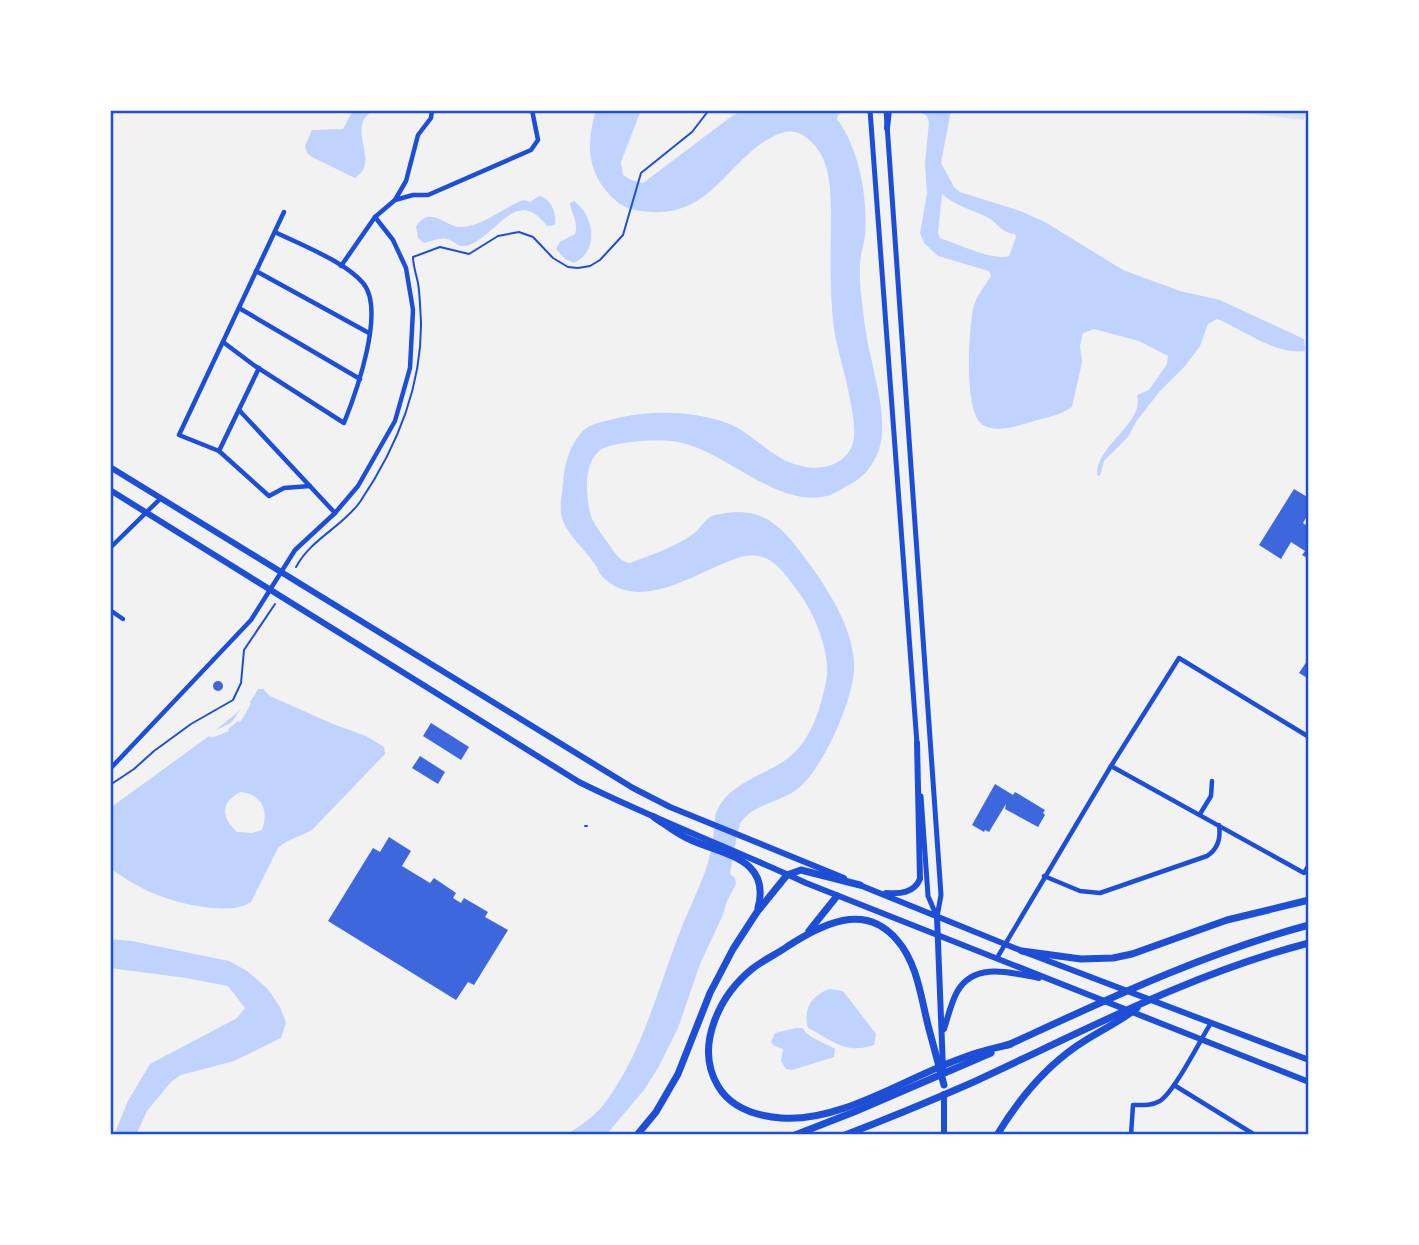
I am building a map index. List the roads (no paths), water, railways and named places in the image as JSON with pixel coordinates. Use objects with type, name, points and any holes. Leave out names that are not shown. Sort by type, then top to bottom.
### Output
[{"type":"highway","points":[[654,817],[739,856],[753,869],[760,882],[761,899],[757,912]]},
{"type":"highway","points":[[637,1135],[656,1112],[678,1074],[721,971],[757,912],[788,875],[801,870],[860,885]]},
{"type":"highway","points":[[806,934],[837,896]]},
{"type":"highway","points":[[1022,951],[1081,959],[1113,958],[1132,954],[1227,920],[1309,900]]},
{"type":"highway","points":[[919,1081],[823,1115],[794,1119],[764,1116],[749,1112],[727,1098],[719,1089],[709,1063],[710,1035],[722,1004],[742,978],[755,967],[828,923],[849,919],[871,922],[895,937],[907,952],[914,969],[944,1085]]},
{"type":"highway","points":[[795,1135],[965,1061],[1011,1044],[1156,978],[1238,946],[1309,925]]},
{"type":"highway","points":[[845,1135],[967,1085],[1175,988],[1249,960],[1309,943]]},
{"type":"highway","points":[[997,1135],[1012,1110],[1056,1062],[1086,1040],[1123,1020],[1144,1002]]},
{"type":"main road","points":[[870,110],[928,896],[937,917]]},
{"type":"main road","points":[[887,110],[941,895],[937,934],[944,1135]]},
{"type":"main road","points":[[110,467],[633,788],[705,821],[937,917],[1309,1060]]},
{"type":"main road","points":[[110,490],[579,782],[654,817]]},
{"type":"main road","points":[[880,893],[908,891],[916,886],[920,878],[917,743]]},
{"type":"main road","points":[[739,856],[1309,1082]]},
{"type":"main road","points":[[942,1034],[959,989],[978,974],[1004,971],[1054,981]]},
{"type":"street","points":[[341,266],[375,217],[395,200],[406,181],[418,135],[431,118],[432,110]]},
{"type":"street","points":[[395,200],[412,195],[428,195],[531,150],[538,140],[531,110]]},
{"type":"street","points":[[284,212],[179,435],[219,451],[269,496],[284,488],[310,486]]},
{"type":"street","points":[[110,769],[245,628],[303,540],[335,513],[358,486],[390,432],[406,388],[411,361],[413,310],[408,275],[393,240],[375,217]]},
{"type":"street","points":[[223,341],[259,368],[344,423],[367,358],[371,307],[368,291],[362,282],[341,266],[275,232]]},
{"type":"street","points":[[257,271],[369,333]]},
{"type":"street","points":[[239,308],[360,379]]},
{"type":"street","points":[[219,451],[259,368]]},
{"type":"street","points":[[239,410],[335,513]]},
{"type":"street","points":[[110,548],[161,498]]},
{"type":"street","points":[[110,610],[123,619]]},
{"type":"street","points":[[997,959],[1044,876],[1179,658],[1309,737]]},
{"type":"street","points":[[1111,766],[1304,873],[1309,865]]},
{"type":"street","points":[[1200,814],[1211,796],[1212,781]]},
{"type":"street","points":[[1044,876],[1080,891],[1106,892],[1207,856],[1218,843],[1219,824]]},
{"type":"street","points":[[1131,1135],[1133,1105],[1151,1105],[1162,1100],[1212,1022]]},
{"type":"street","points":[[1174,1085],[1255,1135]]},
{"type":"water","points":[[353,110],[374,110],[365,117],[362,126],[365,163],[363,171],[355,178],[312,157],[305,146],[312,130],[343,129]]},
{"type":"water","points":[[596,110],[641,110],[621,162],[623,175],[643,183],[743,110],[845,110],[837,119],[856,158],[865,205],[860,285],[866,333],[881,406],[882,434],[874,461],[860,478],[830,495],[811,498],[772,488],[715,456],[678,442],[625,443],[600,450],[594,457],[587,486],[591,516],[615,553],[626,562],[630,563],[679,543],[695,532],[709,517],[715,515],[742,512],[755,514],[786,534],[811,566],[839,611],[849,636],[854,675],[845,710],[819,763],[809,777],[793,792],[753,811],[741,822],[730,874],[735,878],[736,884],[700,964],[678,1028],[658,1068],[644,1090],[606,1135],[566,1135],[604,1104],[628,1066],[706,869],[715,818],[722,802],[738,787],[778,765],[795,752],[808,734],[817,714],[827,671],[824,646],[810,610],[786,575],[767,559],[756,556],[738,558],[675,585],[645,592],[617,587],[605,579],[570,534],[561,514],[565,470],[571,448],[584,430],[599,422],[639,414],[684,414],[727,423],[785,460],[816,468],[830,466],[843,459],[851,448],[854,430],[832,314],[829,180],[825,162],[815,146],[795,132],[777,135],[757,147],[718,185],[689,205],[672,211],[638,211],[613,198],[596,174],[590,143]]},
{"type":"water","points":[[916,110],[951,110],[941,163],[954,187],[960,192],[1045,222],[1123,270],[1180,291],[1220,300],[1304,339],[1305,351],[1271,346],[1217,319],[1208,324],[1200,346],[1186,365],[1160,391],[1128,437],[1104,461],[1100,476],[1097,475],[1099,464],[1134,415],[1138,405],[1137,395],[1149,390],[1167,364],[1168,356],[1139,341],[1094,329],[1083,333],[1080,346],[1082,362],[1072,407],[1013,427],[1001,429],[983,425],[972,405],[970,335],[974,305],[991,276],[989,271],[938,256],[924,243],[920,233],[927,194],[927,116]],"holes":[[[942,194],[987,217],[1006,232],[1015,234],[1009,256],[984,254],[940,238],[938,233]]]},
{"type":"water","points":[[539,196],[547,200],[552,207],[555,225],[547,226],[536,215],[525,210],[515,212],[465,246],[443,239],[424,243],[418,238],[416,226],[428,217],[456,226],[470,226],[516,203],[524,200],[530,202]]},
{"type":"water","points":[[574,201],[590,224],[591,243],[588,251],[574,263],[565,259],[556,249],[560,242],[575,234],[570,203]]},
{"type":"water","points":[[258,689],[263,689],[270,696],[366,736],[384,747],[385,754],[313,829],[278,848],[251,902],[241,907],[213,908],[166,898],[114,871],[110,867],[110,808],[205,739],[251,701]],"holes":[[[241,792],[248,793],[262,805],[264,823],[262,830],[252,833],[237,832],[228,821],[226,805]]]},
{"type":"water","points":[[110,939],[229,961],[247,971],[267,988],[280,1007],[286,1023],[281,1038],[234,1061],[181,1075],[171,1082],[147,1111],[136,1135],[114,1135],[128,1101],[150,1064],[237,1018],[245,1008],[228,986],[110,968]]},
{"type":"water","points":[[829,989],[843,991],[876,1034],[874,1045],[864,1048],[847,1047],[808,1028],[810,1004],[817,995]]},
{"type":"water","points":[[802,1028],[835,1049],[834,1057],[792,1070],[786,1069],[781,1061],[783,1049],[771,1042],[775,1033]]}]
